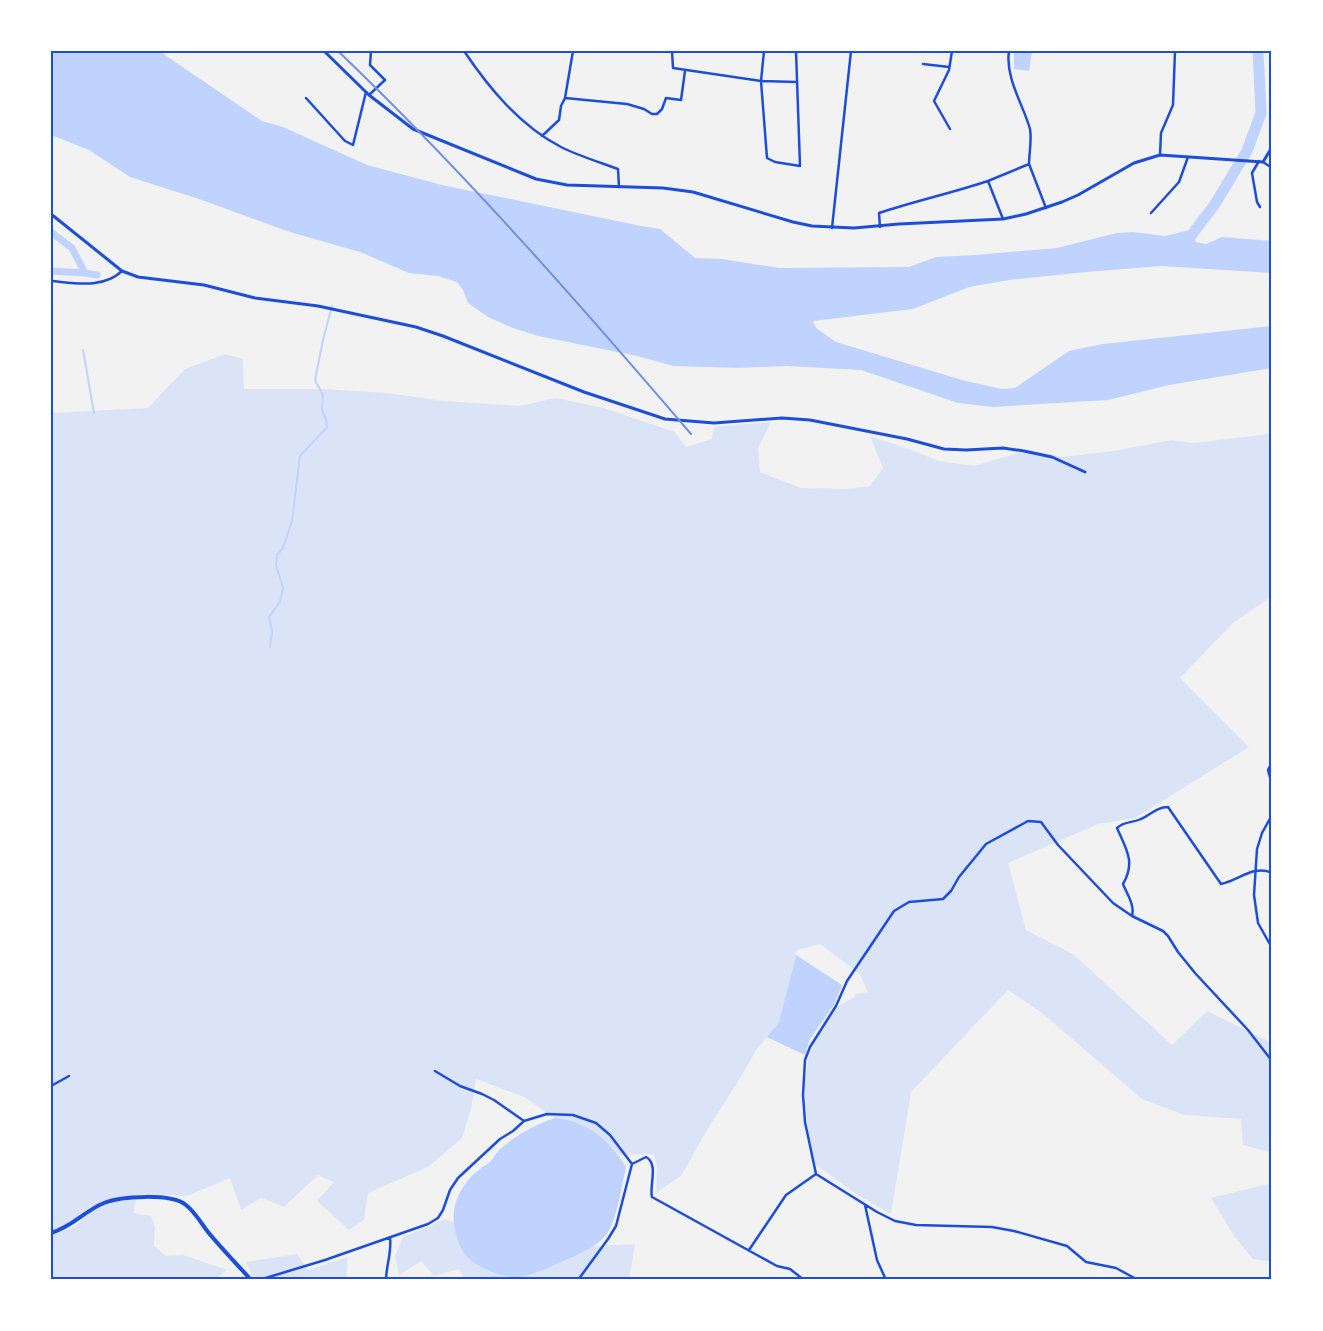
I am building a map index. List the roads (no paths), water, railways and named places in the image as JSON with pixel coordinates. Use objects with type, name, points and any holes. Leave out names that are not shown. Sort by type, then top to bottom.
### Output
[{"type":"main road","points":[[51,1233],[64,1230],[92,1209],[110,1201],[152,1197],[178,1201],[186,1204],[251,1280]]},
{"type":"street","points":[[306,98],[345,141],[353,145],[368,94],[385,80],[370,65],[370,51]]},
{"type":"street","points":[[464,51],[475,68],[513,112],[542,136],[562,147],[618,169],[619,187]]},
{"type":"street","points":[[542,136],[559,120],[565,98],[573,51]]},
{"type":"street","points":[[672,51],[673,68],[762,81],[796,82]]},
{"type":"street","points":[[764,51],[762,81],[767,158],[775,162],[800,166],[796,51]]},
{"type":"street","points":[[832,228],[851,51]]},
{"type":"street","points":[[950,128],[934,101],[949,67],[952,51]]},
{"type":"street","points":[[1009,51],[1008,59],[1014,87],[1030,131],[1029,164],[1046,208]]},
{"type":"street","points":[[1160,156],[1161,133],[1173,106],[1175,51]]},
{"type":"street","points":[[325,52],[368,94],[413,129],[536,179],[567,185],[663,188],[693,192],[793,222],[832,228],[880,227],[899,224],[1003,219],[1046,208],[1078,195],[1134,163],[1160,156],[1261,162],[1272,168]]},
{"type":"street","points":[[923,64],[949,67]]},
{"type":"street","points":[[565,98],[627,104],[644,109],[652,114],[657,114],[662,109],[666,98],[681,100],[686,71]]},
{"type":"street","points":[[1260,207],[1257,202],[1252,173],[1272,147]]},
{"type":"street","points":[[1151,213],[1178,182],[1189,157]]},
{"type":"street","points":[[880,227],[879,213],[917,200],[954,192],[1029,164]]},
{"type":"street","points":[[988,180],[1003,219]]},
{"type":"street","points":[[51,214],[122,271],[138,277],[204,285],[255,298],[318,306],[407,325],[452,340],[584,392],[665,419],[714,423],[782,418],[810,420],[906,439],[944,449],[1003,448],[1024,451],[1052,457],[1085,472]]},
{"type":"street","points":[[51,281],[91,284],[106,281],[122,271]]},
{"type":"street","points":[[1272,762],[1268,770],[1272,785]]},
{"type":"street","points":[[1132,916],[1134,912],[1123,884],[1131,866],[1130,858],[1118,828],[1121,825],[1142,819],[1160,807],[1168,807],[1221,884],[1254,871],[1268,871],[1272,874]]},
{"type":"street","points":[[1272,815],[1257,849],[1254,871],[1254,895],[1258,923],[1272,948]]},
{"type":"street","points":[[1138,1280],[1129,1273],[1116,1268],[1086,1262],[1066,1246],[1014,1231],[992,1227],[916,1225],[895,1221],[816,1174],[804,1122],[805,1060],[810,1047],[836,1006],[847,981],[894,911],[909,902],[943,899],[986,844],[1028,821],[1041,822],[1058,845],[1113,903],[1132,916],[1163,931],[1168,936],[1190,966],[1248,1030],[1272,1060]]},
{"type":"street","points":[[435,1071],[460,1086],[494,1100],[524,1121]]},
{"type":"street","points":[[51,1086],[69,1076]]},
{"type":"street","points":[[259,1280],[390,1238],[428,1224],[438,1218],[450,1190],[458,1178],[500,1139],[514,1131],[524,1121],[547,1114],[562,1114],[584,1118],[604,1129],[632,1164]]},
{"type":"street","points":[[632,1164],[646,1158],[653,1165],[650,1192],[652,1198],[778,1266],[790,1269],[804,1280]]},
{"type":"street","points":[[578,1280],[616,1226],[632,1164]]},
{"type":"street","points":[[749,1250],[786,1195],[816,1174]]},
{"type":"street","points":[[864,1204],[877,1260],[886,1280]]},
{"type":"street","points":[[386,1280],[386,1267],[392,1248],[390,1238]]},
{"type":"water","points":[[51,51],[159,51],[262,121],[283,127],[367,165],[442,185],[660,229],[695,258],[722,259],[779,268],[909,267],[936,257],[1057,248],[1117,233],[1133,232],[1165,236],[1190,230],[1196,242],[1206,244],[1222,237],[1272,241],[1272,273],[1161,266],[1009,280],[969,287],[913,309],[813,321],[816,328],[836,342],[962,380],[1001,389],[1015,388],[1069,351],[1103,344],[1272,326],[1272,368],[1169,385],[1108,400],[993,407],[958,403],[861,370],[787,366],[738,368],[674,366],[637,356],[538,336],[488,317],[468,303],[463,290],[457,282],[438,276],[409,273],[360,252],[290,232],[202,200],[130,177],[89,150],[51,135]]},
{"type":"water","points":[[1014,51],[1032,51],[1029,71],[1014,69]]},
{"type":"water","points":[[796,955],[842,985],[834,1005],[810,1039],[805,1055],[767,1037],[779,1022]]},
{"type":"water","points":[[555,1118],[577,1123],[596,1134],[613,1149],[626,1167],[617,1210],[611,1226],[604,1237],[590,1248],[537,1272],[512,1277],[490,1271],[470,1260],[462,1251],[454,1223],[454,1208],[458,1197],[462,1188],[476,1172],[490,1162],[505,1145],[532,1128]]},
{"type":"waterway","points":[[1184,245],[1215,204],[1247,151],[1261,113],[1258,51]]},
{"type":"waterway","points":[[51,232],[72,248],[85,273]]},
{"type":"waterway","points":[[51,271],[97,275]]},
{"type":"waterway","points":[[270,647],[272,632],[269,617],[280,602],[283,588],[276,565],[277,555],[283,548],[292,521],[300,456],[327,427],[322,410],[323,395],[315,380],[332,306]]},
{"type":"waterway","points":[[83,350],[94,413]]},
{"type":"railway","points":[[338,51],[430,143],[519,238],[691,434]]}]
